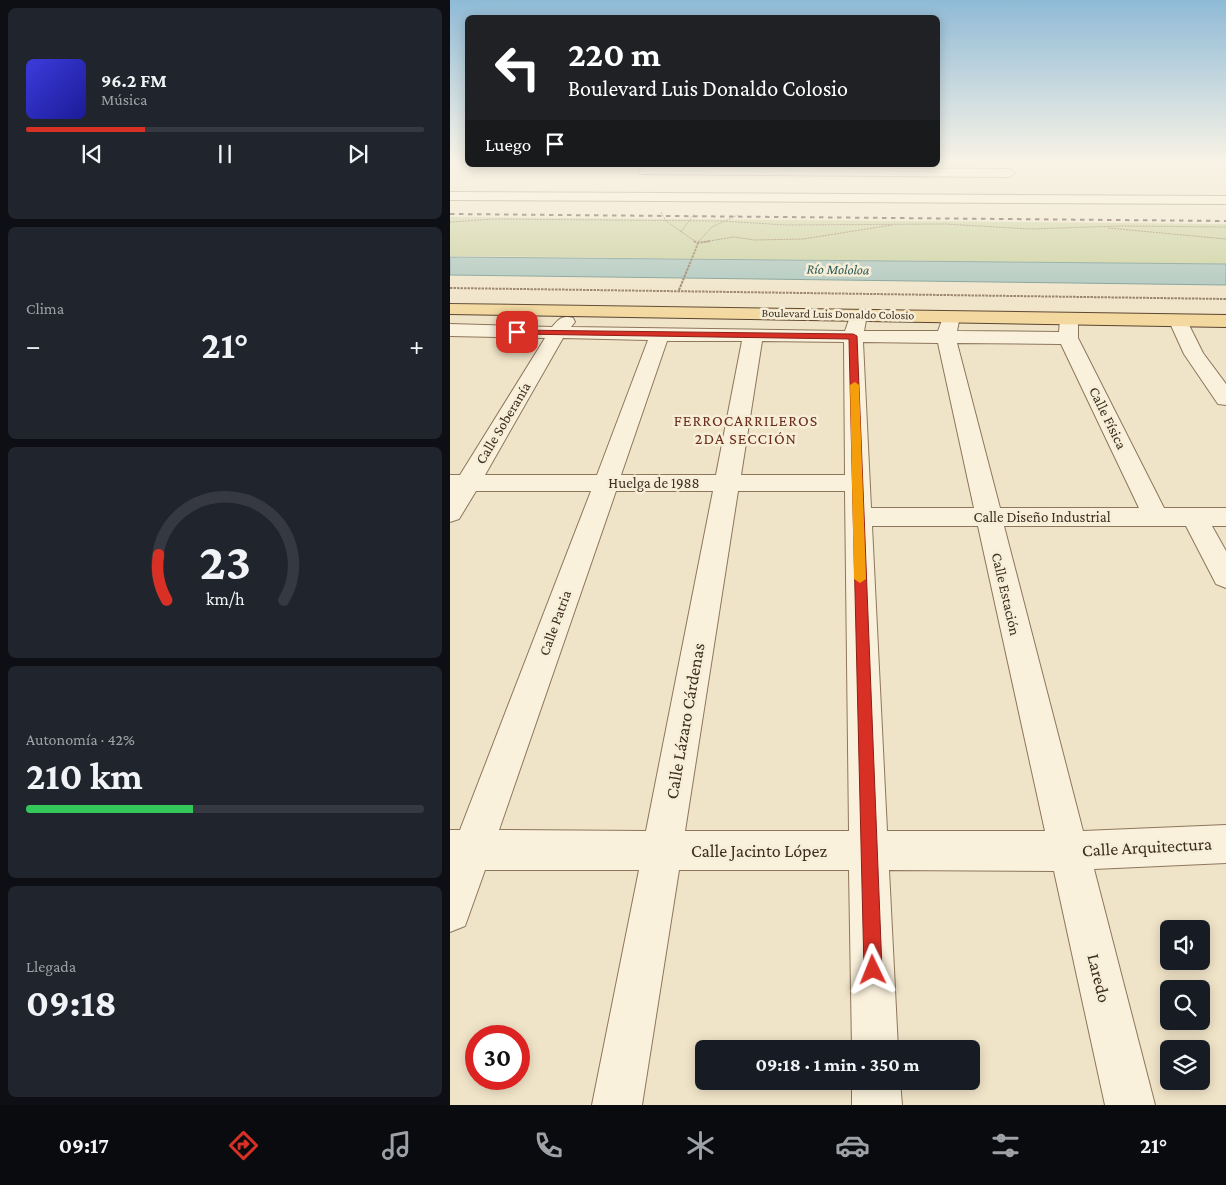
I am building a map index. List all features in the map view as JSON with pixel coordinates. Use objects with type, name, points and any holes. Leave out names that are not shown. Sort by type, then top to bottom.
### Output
[{"type":"main road","name":"Boulevard Luis Donaldo Colosio","points":[[450,296],[715,306],[855,326]]},
{"type":"main road","name":"Boulevard Luis Donaldo Colosio","points":[[450,309],[577,310],[715,306],[1226,307]]},
{"type":"main road","name":"Boulevard Luis Donaldo Colosio","points":[[1068,328],[1178,321],[1226,322]]},
{"type":"street","name":"Calle Soberanía","points":[[450,513],[459,483],[557,333],[577,310]]},
{"type":"street","points":[[1178,321],[1194,354],[1226,399]]},
{"type":"street","name":"Boulevard Luis Donaldo Colosio","points":[[452,333],[753,336],[855,326],[1068,328]]},
{"type":"street","points":[[855,326],[858,517],[875,1040]]},
{"type":"street","name":"Calle Estación","points":[[948,326],[988,517],[1068,851]]},
{"type":"street","name":"Calle Física","points":[[1068,328],[1156,517]]},
{"type":"street","name":"Calle Patria","points":[[450,911],[461,850],[606,483],[660,335]]},
{"type":"street","name":"Calle Lázaro Cárdenas","points":[[618,1105],[753,336]]},
{"type":"street","name":"Huelga de 1988","points":[[459,483],[858,483]]},
{"type":"street","name":"Calle Diseño Industrial","points":[[858,517],[1226,517]]},
{"type":"street","points":[[1194,517],[1226,577]]},
{"type":"street","name":"Calle Arquitectura","points":[[1068,851],[1226,844]]},
{"type":"street","name":"Calle Jacinto López","points":[[461,850],[1068,851]]},
{"type":"street","name":"Laredo","points":[[1068,851],[1130,1105]]},
{"type":"street","points":[[876,1090],[877,1105]]},
{"type":"path","points":[[660,212],[666,221],[697,242],[734,237],[755,240],[802,239],[860,229],[882,228],[897,223]]},
{"type":"path","points":[[679,290],[697,242],[714,225],[748,212]]},
{"type":"path","points":[[450,222],[494,219],[728,221],[786,225],[897,223],[1005,228],[1226,228]]},
{"type":"path","points":[[1100,227],[1226,239]]},
{"type":"path","points":[[450,288],[1226,299]]},
{"type":"green space","points":[[450,217],[1226,224],[1226,264],[450,256]]},
{"type":"water","name":"Río Mololoa","points":[[450,257],[1226,264],[1226,285],[450,275]]},
{"type":"railway","points":[[450,214],[1226,221]]},
{"type":"slow traffic","points":[[855,385],[860,579]]},
{"type":"district","name":"FERROCARRILEROS 2DA SECCIÓN","points":[[746,429]]},
{"type":"route","points":[[517,332],[853,336],[873,970]]}]
